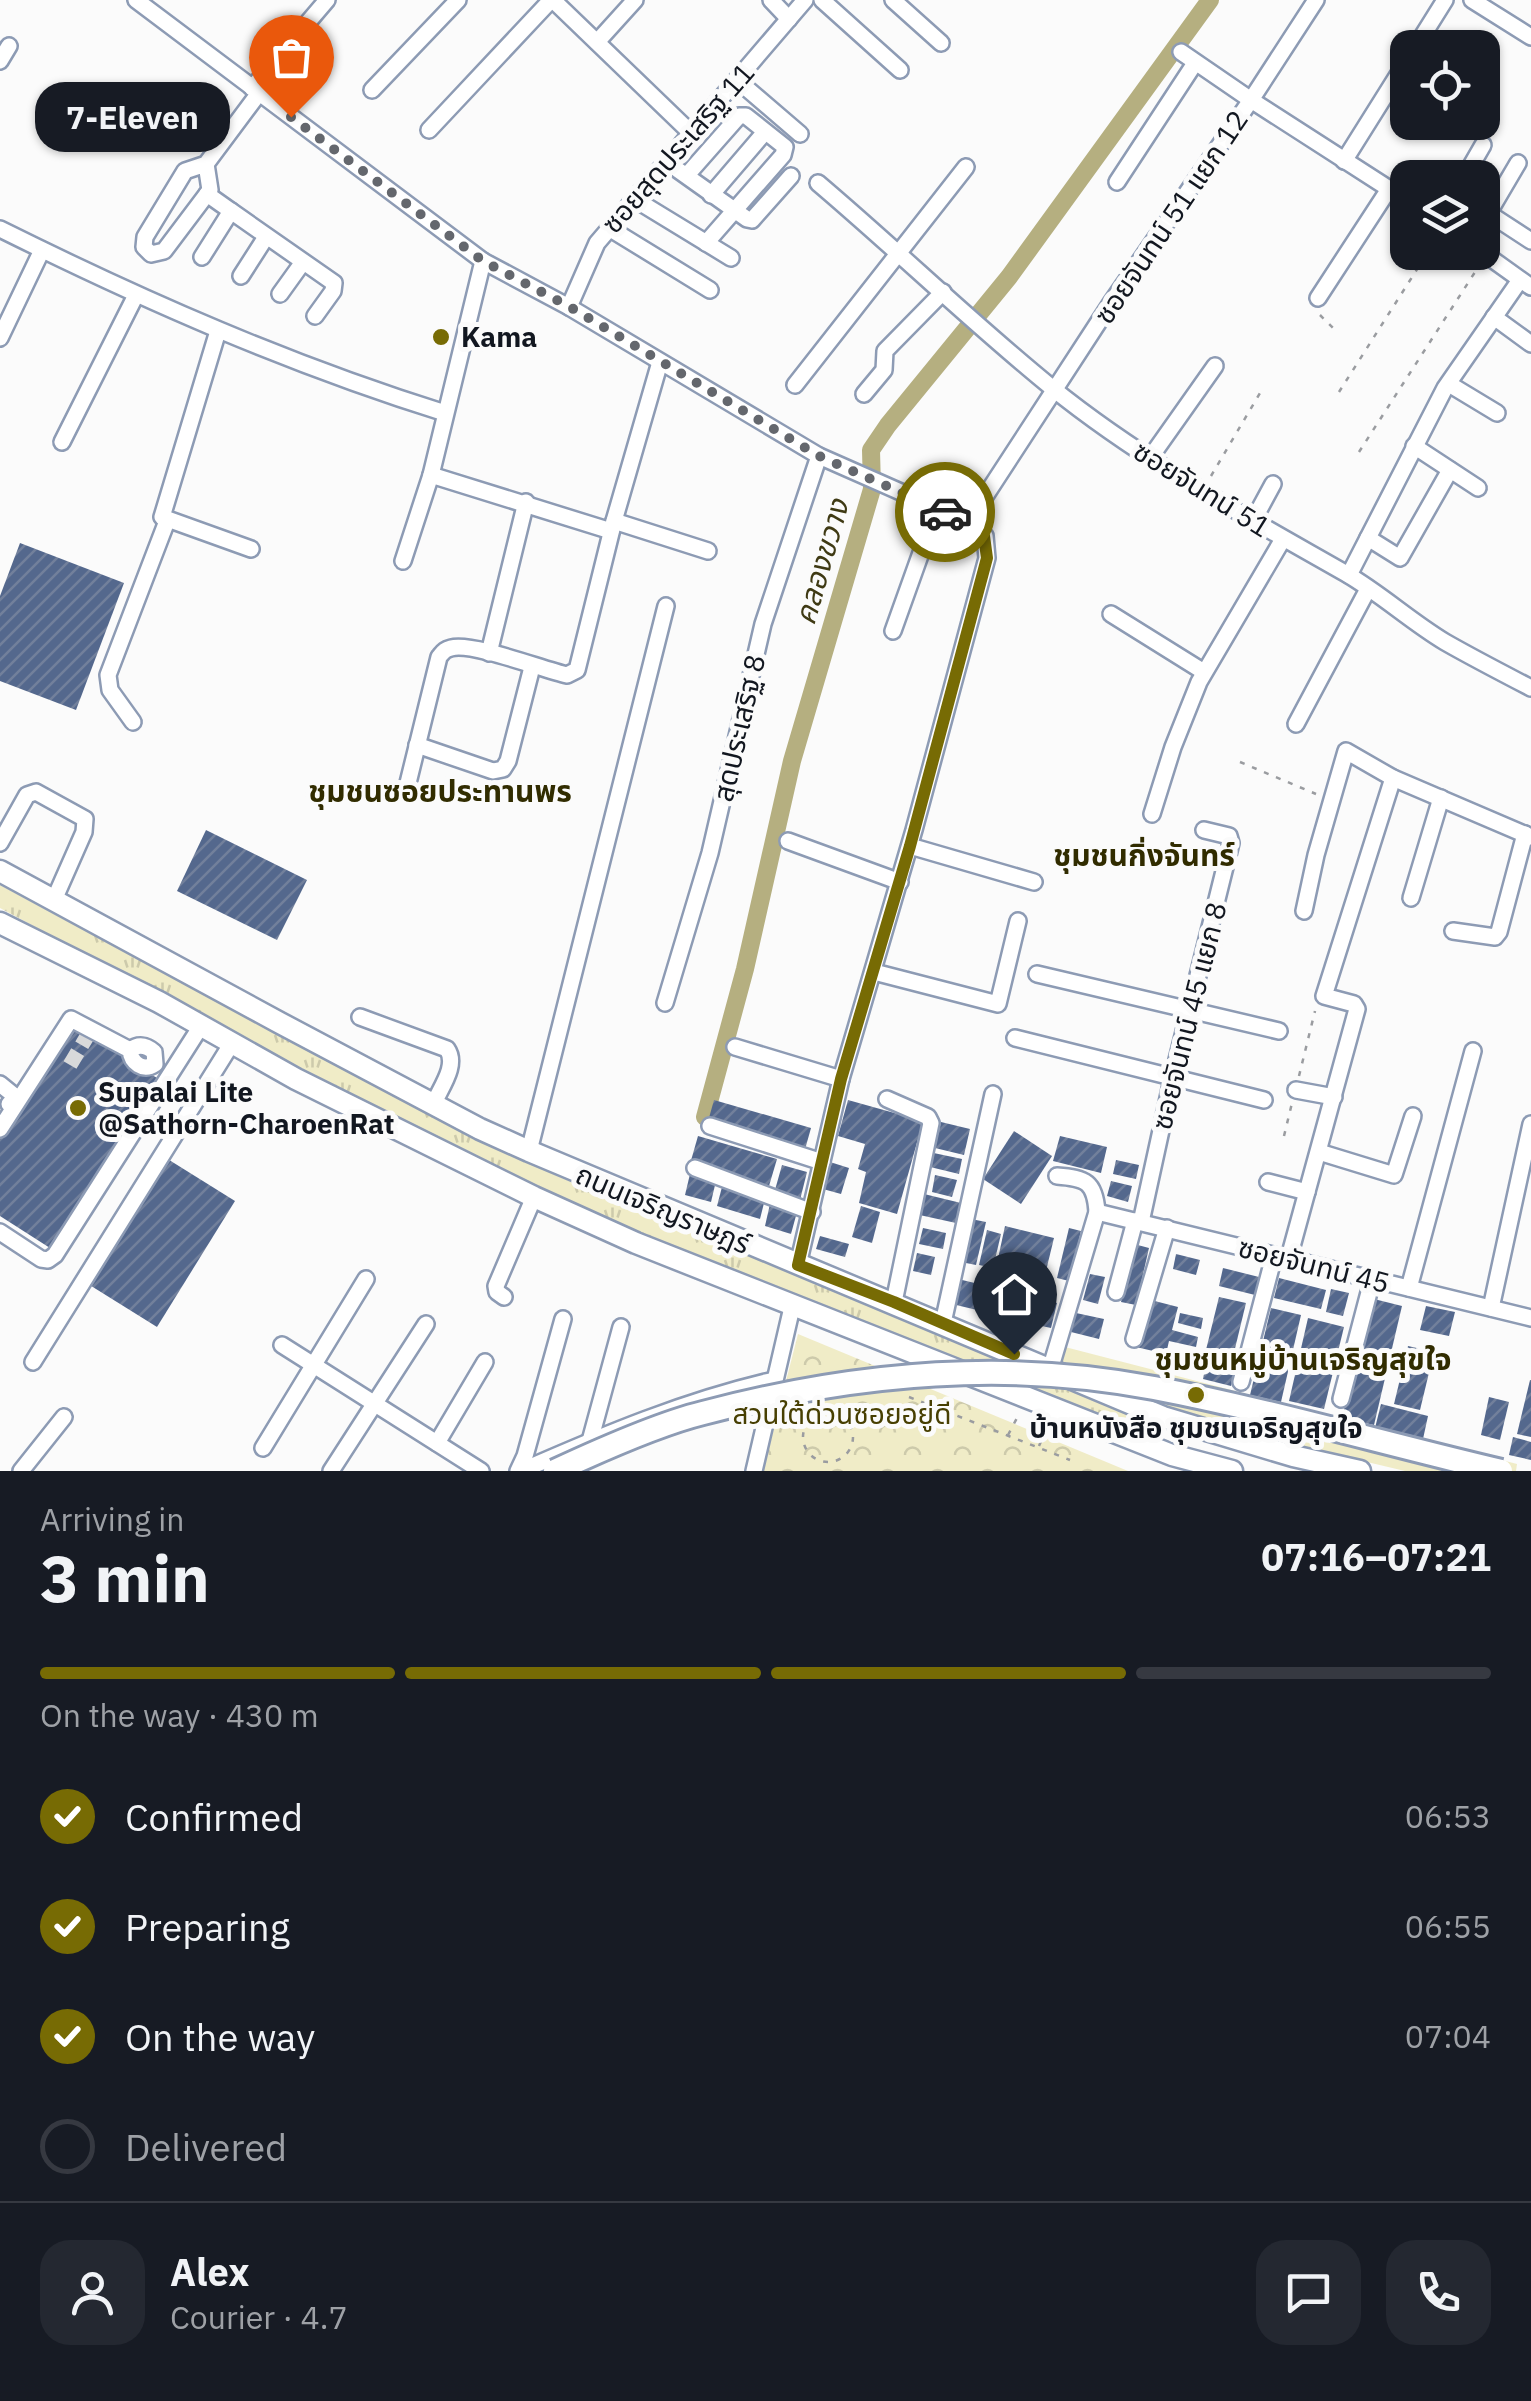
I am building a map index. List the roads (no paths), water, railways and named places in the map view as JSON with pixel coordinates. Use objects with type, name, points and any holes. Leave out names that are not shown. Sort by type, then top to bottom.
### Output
[{"type":"highway","points":[[555,1471],[700,1413],[772,1390],[901,1376],[1030,1374],[1152,1387],[1501,1471]]},
{"type":"main road","name":"ถนนเจริญราษฎร์","points":[[0,871],[132,945],[529,1151],[1181,1422],[1292,1456],[1360,1471]]},
{"type":"main road","name":"ถนนเจริญราษฎร์","points":[[0,923],[534,1198],[636,1243],[1172,1454],[1232,1471]]},
{"type":"main road","points":[[1172,1454],[1181,1422]]},
{"type":"street","points":[[136,0],[483,261],[570,307],[819,456],[936,508],[984,536],[987,558],[900,882],[841,1079],[798,1265]]},
{"type":"street","points":[[372,90],[458,0]]},
{"type":"street","points":[[429,130],[552,0],[692,134]]},
{"type":"street","points":[[598,42],[636,0]]},
{"type":"street","points":[[770,0],[789,19]]},
{"type":"street","name":"ซอยสุดประเสริฐ 11","points":[[570,307],[597,243],[805,0]]},
{"type":"street","points":[[822,0],[900,70]]},
{"type":"street","points":[[893,0],[941,44]]},
{"type":"street","points":[[1181,52],[1252,100],[1316,0]]},
{"type":"street","points":[[1426,30],[1445,0]]},
{"type":"street","points":[[1472,0],[1531,37]]},
{"type":"street","points":[[206,164],[208,194],[164,251],[152,254],[144,246],[148,228],[185,171],[206,164],[324,1]]},
{"type":"street","points":[[0,61],[9,46]]},
{"type":"street","points":[[1117,182],[1195,62]]},
{"type":"street","points":[[737,80],[800,134]]},
{"type":"street","points":[[1344,160],[1390,87]]},
{"type":"street","name":"ซอยจันทน์ 51 แยก 12","points":[[967,524],[1054,389],[1252,100],[1389,190]]},
{"type":"street","points":[[687,175],[739,116],[746,116],[783,146],[785,152],[706,243]]},
{"type":"street","points":[[711,195],[765,132]]},
{"type":"street","points":[[1475,160],[1484,145]]},
{"type":"street","points":[[667,162],[747,219],[757,218],[791,176]]},
{"type":"street","points":[[1500,189],[1518,163]]},
{"type":"street","points":[[794,385],[966,167]]},
{"type":"street","name":"ซอยจันทน์ 51","points":[[818,183],[1054,389],[1150,458],[1283,540],[1349,575],[1442,640],[1527,686]]},
{"type":"street","points":[[1318,298],[1389,190]]},
{"type":"street","points":[[208,194],[334,283],[315,316]]},
{"type":"street","points":[[636,200],[731,258]]},
{"type":"street","points":[[202,257],[231,211]]},
{"type":"street","points":[[1500,221],[1526,238],[1531,217]]},
{"type":"street","points":[[609,228],[710,290]]},
{"type":"street","points":[[0,229],[218,331],[445,414]]},
{"type":"street","points":[[242,276],[266,237]]},
{"type":"street","points":[[0,338],[42,250]]},
{"type":"street","points":[[403,561],[431,475],[483,261]]},
{"type":"street","points":[[280,294],[303,262]]},
{"type":"street","points":[[1349,575],[1448,384],[1494,317],[1526,284],[1500,265]]},
{"type":"street","points":[[864,394],[884,370],[885,351],[942,292]]},
{"type":"street","points":[[62,442],[136,295]]},
{"type":"street","points":[[1494,317],[1531,344]]},
{"type":"street","points":[[218,331],[162,517],[251,549]]},
{"type":"street","points":[[408,783],[439,657],[446,650],[456,646],[489,652],[567,675],[578,670],[612,526],[660,362]]},
{"type":"street","points":[[1150,458],[1214,366]]},
{"type":"street","points":[[1448,384],[1498,414]]},
{"type":"street","points":[[1414,446],[1478,488]]},
{"type":"street","name":"สุดประเสริฐ 8","points":[[665,1002],[710,853],[763,624],[819,456]]},
{"type":"street","points":[[1368,538],[1400,558],[1450,470]]},
{"type":"street","points":[[431,475],[708,551]]},
{"type":"street","points":[[1253,521],[1274,484]]},
{"type":"street","points":[[489,652],[526,502]]},
{"type":"street","points":[[893,631],[936,508]]},
{"type":"street","points":[[134,722],[110,690],[108,675],[167,521]]},
{"type":"street","points":[[1152,814],[1173,747],[1204,672],[1283,540]]},
{"type":"street","points":[[1296,724],[1368,589]]},
{"type":"street","points":[[529,1151],[666,606]]},
{"type":"street","points":[[1111,614],[1204,672]]},
{"type":"street","points":[[417,745],[493,771],[503,769],[532,667]]},
{"type":"street","points":[[1527,686],[1531,667]]},
{"type":"street","points":[[1304,911],[1346,751],[1393,778],[1528,835],[1499,932],[1488,938],[1453,931]]},
{"type":"street","points":[[1241,1382],[1307,1192],[1357,1008],[1324,996],[1393,778]]},
{"type":"street","points":[[0,843],[27,794],[36,792],[85,820],[84,832],[54,900]]},
{"type":"street","points":[[1411,898],[1441,798]]},
{"type":"street","name":"ซอยจันทน์ 45 แยก 8","points":[[1116,1292],[1138,1221],[1230,842],[1229,836],[1204,830]]},
{"type":"street","points":[[788,841],[900,882]]},
{"type":"street","points":[[910,846],[1034,882]]},
{"type":"street","points":[[874,972],[998,1004],[1018,921]]},
{"type":"street","points":[[1038,974],[1279,1031]]},
{"type":"street","points":[[360,1017],[447,1049],[452,1056],[451,1064],[434,1103]]},
{"type":"street","points":[[0,1129],[71,1019],[130,1050],[147,1047],[154,1052],[156,1064],[172,1076]]},
{"type":"street","points":[[0,1232],[41,1259],[52,1258],[201,1026]]},
{"type":"street","points":[[1015,1038],[1264,1100]]},
{"type":"street","points":[[33,1362],[232,1043]]},
{"type":"street","points":[[735,1048],[841,1079]]},
{"type":"street","points":[[1408,1288],[1473,1051]]},
{"type":"street","points":[[0,1084],[16,1097],[0,1115]]},
{"type":"street","points":[[1296,1090],[1334,1098]]},
{"type":"street","points":[[943,1323],[993,1094]]},
{"type":"street","points":[[887,1099],[928,1117],[932,1123],[894,1302]]},
{"type":"street","points":[[1319,1152],[1394,1175],[1413,1116]]},
{"type":"street","points":[[1491,1308],[1526,1172],[1531,1124]]},
{"type":"street","points":[[710,1126],[822,1162]]},
{"type":"street","points":[[695,1168],[812,1212]]},
{"type":"street","points":[[1050,1370],[1097,1212],[1096,1194],[1090,1184],[1074,1177],[1057,1176]]},
{"type":"street","points":[[1268,1182],[1307,1192]]},
{"type":"street","points":[[504,1297],[496,1286],[534,1198]]},
{"type":"street","name":"ซอยจันทน์ 45","points":[[1097,1212],[1531,1318]]},
{"type":"street","points":[[1134,1339],[1167,1228]]},
{"type":"street","points":[[263,1448],[366,1279]]},
{"type":"street","points":[[1341,1399],[1372,1281]]},
{"type":"street","points":[[754,1471],[793,1303]]},
{"type":"street","points":[[519,1471],[563,1319]]},
{"type":"street","points":[[331,1471],[426,1324]]},
{"type":"street","points":[[590,1441],[622,1328]]},
{"type":"street","points":[[282,1344],[480,1471]]},
{"type":"street","points":[[436,1443],[484,1362]]},
{"type":"street","points":[[519,1471],[718,1395],[772,1390]]},
{"type":"street","points":[[20,1471],[64,1416]]},
{"type":"street","points":[[444,1471],[454,1454]]},
{"type":"waterway","name":"คลองขวาง","points":[[705,1117],[745,969],[792,761],[872,489],[871,450],[1009,277],[1210,0]]},
{"type":"tunnel","points":[[70,1065],[92,1028]]},
{"type":"place","name":"7-Eleven","points":[[291,117]]},
{"type":"place","name":"Kama","points":[[441,337]]},
{"type":"place","name":"Supalai Lite @Sathorn-CharoenRat","points":[[78,1108]]},
{"type":"place","name":"บ้านหนังสือ ชุมชนเจริญสุขใจ","points":[[1196,1395]]},
{"type":"district","name":"ชุมชนซอยประทานพร","points":[[440,792]]},
{"type":"district","name":"ชุมชนกิ่งจันทร์","points":[[1144,856]]},
{"type":"district","name":"ชุมชนหมู่บ้านเจริญสุขใจ","points":[[1303,1360]]},
{"type":"park label","name":"สวนใต้ด่วนซอยอยู่ดี","points":[[842,1414]]}]
